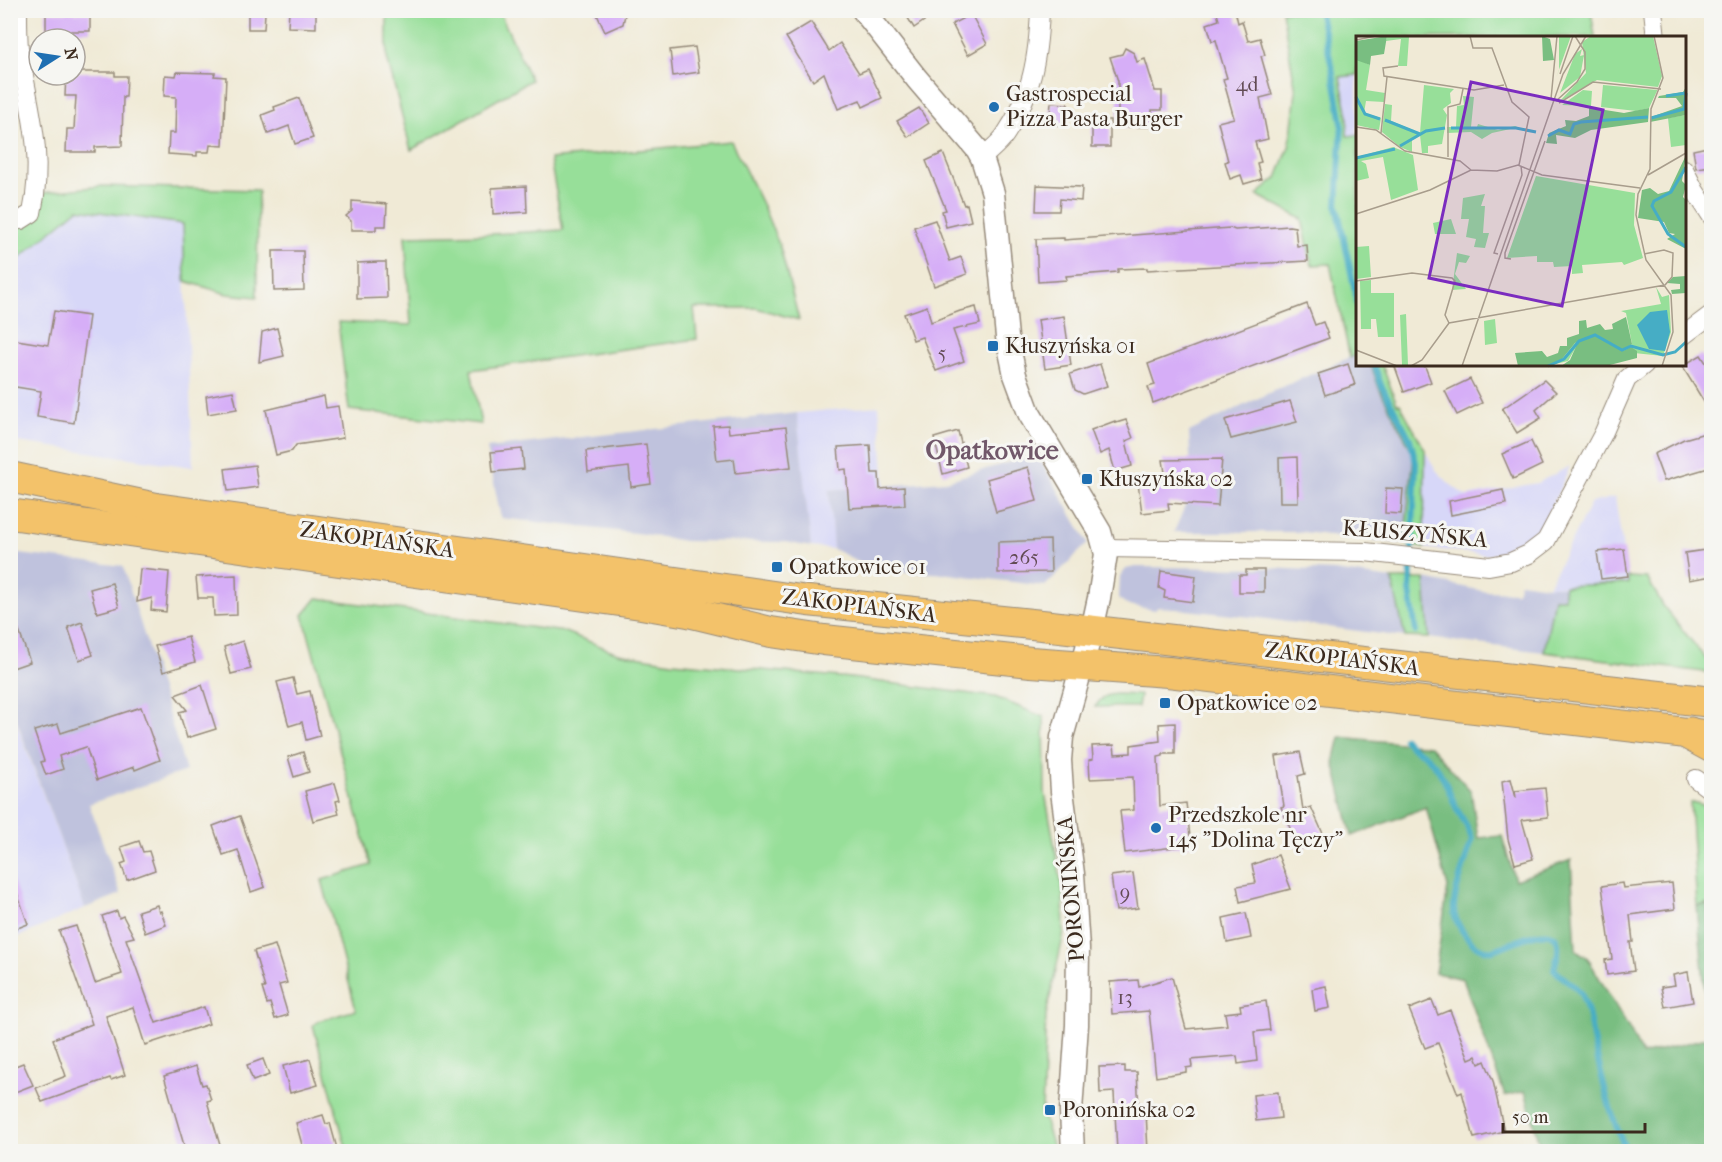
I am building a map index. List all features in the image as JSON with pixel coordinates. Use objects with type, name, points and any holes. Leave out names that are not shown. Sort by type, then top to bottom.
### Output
[{"type":"highway","name":"ZAKOPIAŃSKA","points":[[10,477],[156,508],[868,609],[1092,630],[1712,702]]},
{"type":"highway","name":"ZAKOPIAŃSKA","points":[[10,514],[641,604],[802,637],[1030,662],[1179,674],[1704,738]]},
{"type":"street","points":[[10,220],[21,220],[32,213],[38,187],[36,140],[19,45],[18,10]]},
{"type":"street","points":[[863,10],[982,158],[993,193],[1006,337],[1015,375],[1029,412],[1100,532],[1105,548]]},
{"type":"street","points":[[982,158],[1004,137],[1026,98],[1038,51],[1040,10]]},
{"type":"street","points":[[1653,10],[1656,36]]},
{"type":"street","points":[[1686,172],[1712,217]]},
{"type":"street","points":[[1686,334],[1712,314]]},
{"type":"street","name":"KŁUSZYŃSKA","points":[[1105,548],[1354,551],[1489,566],[1511,562],[1529,554],[1546,541],[1603,434],[1627,379],[1643,366]]},
{"type":"street","name":"PORONIŃSKA","points":[[1073,1152],[1071,1111],[1077,1025],[1078,948],[1073,874],[1060,760],[1062,737],[1092,630],[1104,570],[1105,548]]},
{"type":"street","points":[[1696,779],[1712,791]]},
{"type":"shaded area","points":[[1356,75],[1356,135],[1347,137],[1348,116],[1340,77]]},
{"type":"shaded area","points":[[78,209],[183,225],[193,467],[11,441],[11,265]]},
{"type":"shaded area","points":[[1356,354],[1356,366],[1371,366],[1379,388],[1395,414],[1414,455],[1404,544],[1303,532],[1174,532],[1188,499],[1191,477],[1189,432]]},
{"type":"shaded area","points":[[879,406],[885,485],[829,490],[833,549],[811,547],[797,413]]},
{"type":"shaded area","points":[[797,413],[811,547],[785,542],[684,541],[644,534],[501,518],[487,448]]},
{"type":"shaded area","points":[[1425,450],[1435,469],[1466,496],[1537,483],[1570,466],[1546,520],[1535,535],[1521,547],[1490,555],[1424,548]]},
{"type":"shaded area","points":[[1037,454],[1088,543],[1045,586],[949,574],[876,570],[833,549],[829,490],[946,481]]},
{"type":"shaded area","points":[[1615,497],[1628,583],[1548,586],[1591,503]]},
{"type":"shaded area","points":[[11,553],[123,566],[186,771],[89,804],[121,894],[85,908],[11,705]]},
{"type":"shaded area","points":[[1135,567],[1334,571],[1392,579],[1405,637],[1252,617],[1158,607],[1155,610],[1128,605],[1119,599],[1120,577],[1126,569]]},
{"type":"shaded area","points":[[1425,579],[1483,591],[1517,592],[1520,582],[1564,586],[1564,598],[1554,598],[1544,652],[1429,638]]},
{"type":"shaded area","points":[[10,705],[85,908],[11,940],[10,940]]},
{"type":"green space","points":[[387,11],[499,11],[531,80],[411,150],[387,58]]},
{"type":"green space","points":[[1282,11],[1591,11],[1595,36],[1356,36],[1356,75],[1340,77],[1348,116],[1347,136],[1356,135],[1356,355],[1350,358],[1330,264],[1312,265],[1302,219],[1257,195],[1277,178],[1290,144],[1296,91]]},
{"type":"green space","points":[[731,141],[780,247],[799,320],[756,308],[694,308],[697,339],[471,370],[481,424],[349,410],[338,322],[411,325],[405,236],[563,230],[550,159]]},
{"type":"green space","points":[[101,186],[258,190],[257,297],[227,294],[185,281],[183,224],[78,209],[11,265],[10,225],[42,193]]},
{"type":"green space","points":[[1371,366],[1382,366],[1397,404],[1400,404],[1425,450],[1424,548],[1404,544],[1414,455],[1379,388]]},
{"type":"green space","points":[[1628,577],[1647,578],[1664,607],[1706,659],[1711,661],[1711,673],[1544,652],[1554,598],[1564,598],[1564,586],[1628,583]]},
{"type":"green space","points":[[1392,579],[1425,579],[1429,638],[1405,637]]},
{"type":"green space","points":[[317,598],[565,632],[618,653],[672,662],[851,678],[995,697],[1044,717],[1045,793],[1063,891],[1064,933],[1046,1015],[1042,1112],[1054,1151],[347,1151],[313,1025],[319,1021],[356,1010],[322,880],[371,865],[303,615]]},
{"type":"green space","points":[[1116,694],[1140,695],[1138,707],[1095,707],[1104,697]]},
{"type":"green space","points":[[1340,737],[1430,746],[1471,791],[1478,838],[1502,836],[1515,880],[1571,860],[1576,950],[1587,957],[1642,1055],[1709,1037],[1697,906],[1707,904],[1712,937],[1711,1151],[1541,1151],[1525,1091],[1505,1096],[1463,979],[1435,973],[1448,887],[1426,807],[1352,836],[1334,762]]},
{"type":"green space","points":[[1690,803],[1702,805],[1711,812],[1711,903],[1697,906]]},
{"type":"building","points":[[289,10],[316,10],[316,28],[288,27]]},
{"type":"building","points":[[595,10],[626,10],[623,24],[605,32]]},
{"type":"building","points":[[903,10],[940,10],[914,28]]},
{"type":"building","points":[[1216,10],[1235,10],[1238,23],[1242,21],[1248,41],[1260,38],[1265,55],[1261,56],[1272,95],[1260,98],[1268,139],[1255,142],[1261,162],[1257,163],[1261,179],[1244,184],[1241,175],[1230,179],[1218,122],[1234,118],[1223,79],[1227,78],[1216,40],[1212,41],[1207,24],[1219,20]]},
{"type":"building","points":[[46,12],[90,13],[90,31],[87,31],[87,27],[46,27]]},
{"type":"building","points":[[248,12],[265,13],[264,29],[248,29]]},
{"type":"building","points":[[971,14],[987,44],[968,55],[952,24]]},
{"type":"building","points":[[811,22],[829,51],[840,43],[859,73],[868,69],[882,98],[863,107],[860,100],[838,109],[824,73],[813,81],[786,37]]},
{"type":"building","points":[[695,47],[699,72],[673,76],[670,50]]},
{"type":"building","points":[[1125,48],[1134,53],[1137,62],[1145,59],[1155,91],[1162,91],[1162,110],[1152,110],[1152,127],[1118,127],[1118,81],[1110,57],[1122,54]]},
{"type":"building","points":[[87,72],[115,72],[115,76],[127,76],[126,97],[123,97],[122,146],[95,147],[95,152],[66,152],[67,129],[74,129],[76,96],[65,96],[65,87],[87,87]]},
{"type":"building","points":[[177,72],[215,73],[214,76],[226,77],[223,146],[210,145],[209,152],[197,152],[197,156],[168,154],[169,133],[175,133],[176,97],[164,96],[165,75],[176,76]]},
{"type":"building","points":[[299,98],[313,138],[295,144],[289,126],[268,134],[262,115],[275,110],[274,107]]},
{"type":"building","points":[[1051,103],[1068,104],[1066,126],[1049,124]]},
{"type":"building","points":[[919,108],[929,123],[908,137],[897,121]]},
{"type":"building","points":[[1092,120],[1110,120],[1110,147],[1092,147]]},
{"type":"building","points":[[1712,146],[1712,166],[1696,168],[1693,150]]},
{"type":"building","points":[[943,153],[964,205],[967,204],[971,221],[946,227],[942,211],[946,210],[926,161]]},
{"type":"building","points":[[1037,185],[1082,187],[1081,201],[1060,199],[1059,211],[1036,211]]},
{"type":"building","points":[[526,186],[527,212],[493,214],[492,188]]},
{"type":"building","points":[[352,201],[387,204],[386,226],[376,226],[376,230],[351,230],[351,221],[346,216],[352,211]]},
{"type":"building","points":[[935,220],[950,261],[961,257],[967,274],[934,286],[914,227]]},
{"type":"building","points":[[1295,227],[1297,246],[1307,245],[1308,261],[1147,270],[1147,268],[1118,269],[1118,272],[1066,276],[1067,280],[1038,282],[1036,239],[1064,238],[1064,240]]},
{"type":"building","points":[[273,251],[303,251],[304,290],[274,291]]},
{"type":"building","points":[[386,262],[387,298],[357,299],[357,263]]},
{"type":"building","points":[[1307,304],[1315,325],[1323,322],[1329,338],[1153,403],[1148,387],[1155,385],[1148,364]]},
{"type":"building","points":[[927,306],[931,322],[976,307],[980,324],[953,330],[964,361],[936,371],[922,337],[913,340],[904,314]]},
{"type":"building","points":[[54,311],[89,316],[74,423],[37,417],[41,391],[10,386],[10,339],[48,345]]},
{"type":"building","points":[[1064,316],[1071,365],[1045,369],[1038,320]]},
{"type":"building","points":[[277,328],[284,356],[259,362],[262,332]]},
{"type":"building","points":[[1701,355],[1712,372],[1712,415],[1682,366],[1686,366],[1686,364]]},
{"type":"building","points":[[1100,364],[1107,386],[1083,394],[1075,390],[1070,374]]},
{"type":"building","points":[[1348,364],[1355,385],[1325,395],[1318,374]]},
{"type":"building","points":[[1395,366],[1425,366],[1431,382],[1404,392]]},
{"type":"building","points":[[1470,379],[1482,403],[1457,415],[1445,391]]},
{"type":"building","points":[[1544,380],[1556,392],[1536,410],[1541,418],[1517,433],[1502,409]]},
{"type":"building","points":[[233,391],[237,409],[208,414],[206,396]]},
{"type":"building","points":[[324,396],[326,408],[338,406],[343,438],[296,445],[292,451],[276,455],[266,410]]},
{"type":"building","points":[[1290,401],[1297,422],[1231,439],[1225,420]]},
{"type":"building","points":[[1126,420],[1133,438],[1126,441],[1132,466],[1115,471],[1109,450],[1100,454],[1091,430],[1115,421],[1116,423]]},
{"type":"building","points":[[728,425],[729,433],[786,427],[791,467],[736,473],[734,459],[717,461],[713,426]]},
{"type":"building","points":[[958,431],[967,467],[943,474],[934,438]]},
{"type":"building","points":[[1712,431],[1712,467],[1664,481],[1654,454],[1684,439]]},
{"type":"building","points":[[1531,441],[1542,465],[1513,479],[1502,454]]},
{"type":"building","points":[[646,444],[651,484],[631,487],[629,467],[588,472],[586,451]]},
{"type":"building","points":[[870,445],[872,473],[879,473],[880,489],[904,487],[905,505],[849,508],[846,469],[840,470],[838,447]]},
{"type":"building","points":[[522,449],[524,469],[493,472],[491,452]]},
{"type":"building","points":[[1297,457],[1298,502],[1280,502],[1279,458]]},
{"type":"building","points":[[1222,459],[1218,506],[1168,503],[1169,510],[1142,513],[1138,483],[1166,479],[1163,460]]},
{"type":"building","points":[[255,465],[258,487],[228,491],[225,469]]},
{"type":"building","points":[[1028,467],[1037,501],[996,512],[987,479]]},
{"type":"building","points":[[1386,488],[1403,489],[1401,514],[1385,513]]},
{"type":"building","points":[[1503,490],[1506,504],[1451,515],[1449,501]]},
{"type":"building","points":[[1050,540],[1051,572],[998,573],[998,542]]},
{"type":"building","points":[[1624,549],[1628,576],[1601,579],[1597,552]]},
{"type":"building","points":[[1712,549],[1712,576],[1689,580],[1685,553]]},
{"type":"building","points":[[140,569],[169,572],[166,612],[151,610],[152,598],[137,602]]},
{"type":"building","points":[[1246,570],[1264,570],[1264,592],[1239,592],[1239,575],[1246,575]]},
{"type":"building","points":[[1161,571],[1196,576],[1193,602],[1164,598],[1165,591],[1159,588]]},
{"type":"building","points":[[236,575],[237,615],[214,616],[213,598],[198,598],[196,577]]},
{"type":"building","points":[[112,583],[119,607],[97,613],[90,589]]},
{"type":"building","points":[[13,614],[30,662],[10,669],[10,615]]},
{"type":"building","points":[[82,622],[93,655],[79,660],[68,627]]},
{"type":"building","points":[[188,637],[195,662],[163,672],[155,646]]},
{"type":"building","points":[[243,641],[251,669],[231,674],[224,647]]},
{"type":"building","points":[[293,678],[297,694],[310,691],[320,736],[306,740],[302,722],[289,726],[277,682]]},
{"type":"building","points":[[202,685],[216,729],[187,738],[179,712],[187,710],[175,695]]},
{"type":"building","points":[[141,707],[160,760],[135,770],[134,767],[97,780],[86,747],[59,756],[63,769],[46,775],[34,731],[58,724],[61,733]]},
{"type":"building","points":[[1175,723],[1175,754],[1163,754],[1158,757],[1160,806],[1186,803],[1191,845],[1125,853],[1120,811],[1134,810],[1133,777],[1090,779],[1089,760],[1093,759],[1092,746],[1114,745],[1115,754],[1131,753],[1131,745],[1160,741],[1159,724]]},
{"type":"building","points":[[303,752],[309,772],[294,777],[288,757]]},
{"type":"building","points":[[1300,752],[1305,774],[1298,776],[1303,810],[1311,807],[1325,838],[1299,849],[1281,807],[1284,806],[1276,756]]},
{"type":"building","points":[[1511,779],[1516,798],[1515,791],[1545,788],[1548,817],[1522,820],[1533,859],[1515,864],[1508,839],[1502,781]]},
{"type":"building","points":[[335,783],[340,800],[336,801],[339,814],[313,821],[305,791]]},
{"type":"building","points":[[240,816],[265,887],[251,892],[238,850],[223,855],[213,826]]},
{"type":"building","points":[[139,841],[143,852],[149,851],[155,870],[127,880],[121,864],[126,862],[121,847]]},
{"type":"building","points":[[1278,855],[1291,889],[1240,902],[1237,886],[1256,883],[1252,865]]},
{"type":"building","points":[[1133,873],[1138,908],[1116,911],[1111,876]]},
{"type":"building","points":[[13,881],[28,924],[10,931],[10,882]]},
{"type":"building","points":[[1622,883],[1623,888],[1672,883],[1675,909],[1630,915],[1633,942],[1630,942],[1634,971],[1607,975],[1605,960],[1612,959],[1602,886]]},
{"type":"building","points":[[157,905],[166,925],[145,933],[138,911]]},
{"type":"building","points":[[117,911],[119,918],[123,916],[134,937],[126,939],[156,1023],[204,1007],[209,1024],[145,1045],[133,1007],[106,1016],[125,1075],[42,1102],[36,1088],[66,1076],[53,1039],[92,1024],[59,931],[76,926],[95,983],[122,974],[102,916]]},
{"type":"building","points":[[1246,913],[1251,938],[1227,943],[1223,918]]},
{"type":"building","points":[[275,945],[287,983],[279,985],[288,1015],[275,1019],[262,988],[265,988],[254,951]]},
{"type":"building","points":[[1688,972],[1693,1002],[1665,1007],[1661,987],[1675,985],[1673,975]]},
{"type":"building","points":[[1172,977],[1186,1029],[1227,1025],[1225,1013],[1241,1011],[1240,1005],[1266,1001],[1270,1030],[1254,1032],[1257,1061],[1238,1064],[1237,1056],[1191,1060],[1192,1067],[1186,1068],[1186,1072],[1156,1077],[1149,1011],[1112,1014],[1110,982],[1138,980],[1139,987]]},
{"type":"building","points":[[1326,986],[1330,1008],[1315,1011],[1312,989]]},
{"type":"building","points":[[1432,1000],[1438,1015],[1450,1010],[1469,1059],[1476,1056],[1479,1064],[1485,1061],[1493,1081],[1504,1131],[1474,1138],[1462,1092],[1458,1094],[1438,1043],[1425,1048],[1409,1009]]},
{"type":"building","points":[[263,1059],[269,1075],[253,1081],[247,1065]]},
{"type":"building","points":[[310,1059],[318,1085],[290,1093],[283,1066]]},
{"type":"building","points":[[23,1063],[33,1085],[10,1094],[10,1068]]},
{"type":"building","points":[[196,1066],[202,1085],[206,1084],[211,1100],[207,1101],[222,1152],[186,1152],[164,1076]]},
{"type":"building","points":[[1125,1066],[1125,1072],[1137,1072],[1139,1111],[1146,1111],[1148,1152],[1117,1152],[1114,1092],[1100,1093],[1099,1067]]},
{"type":"building","points":[[1278,1092],[1281,1118],[1256,1121],[1253,1095]]},
{"type":"building","points":[[323,1115],[326,1124],[330,1123],[338,1152],[304,1152],[296,1123]]},
{"type":"waterway","points":[[1319,10],[1342,123],[1337,206],[1356,296]]},
{"type":"waterway","points":[[1375,366],[1381,385],[1410,439],[1416,463],[1410,591],[1416,632]]},
{"type":"waterway","points":[[1404,739],[1436,767],[1471,835],[1472,840],[1455,900],[1454,911],[1459,926],[1471,942],[1485,950],[1493,950],[1521,939],[1543,934],[1552,935],[1557,940],[1558,953],[1554,969],[1576,987],[1584,1000],[1608,1099],[1627,1152]]},
{"type":"place","name":"Gastrospecial Pizza Pasta Burger","points":[[994,107]]},
{"type":"place","name":"Kłuszyńska 01","points":[[993,346]]},
{"type":"place","name":"Kłuszyńska 02","points":[[1087,479]]},
{"type":"place","name":"Opatkowice 01","points":[[777,567]]},
{"type":"place","name":"Opatkowice 02","points":[[1165,703]]},
{"type":"place","name":"Przedszkole nr 145 \"Dolina Tęczy\"","points":[[1156,828]]},
{"type":"place","name":"Poronińska 02","points":[[1050,1110]]},
{"type":"district","name":"Opatkowice","points":[[992,450]]}]
